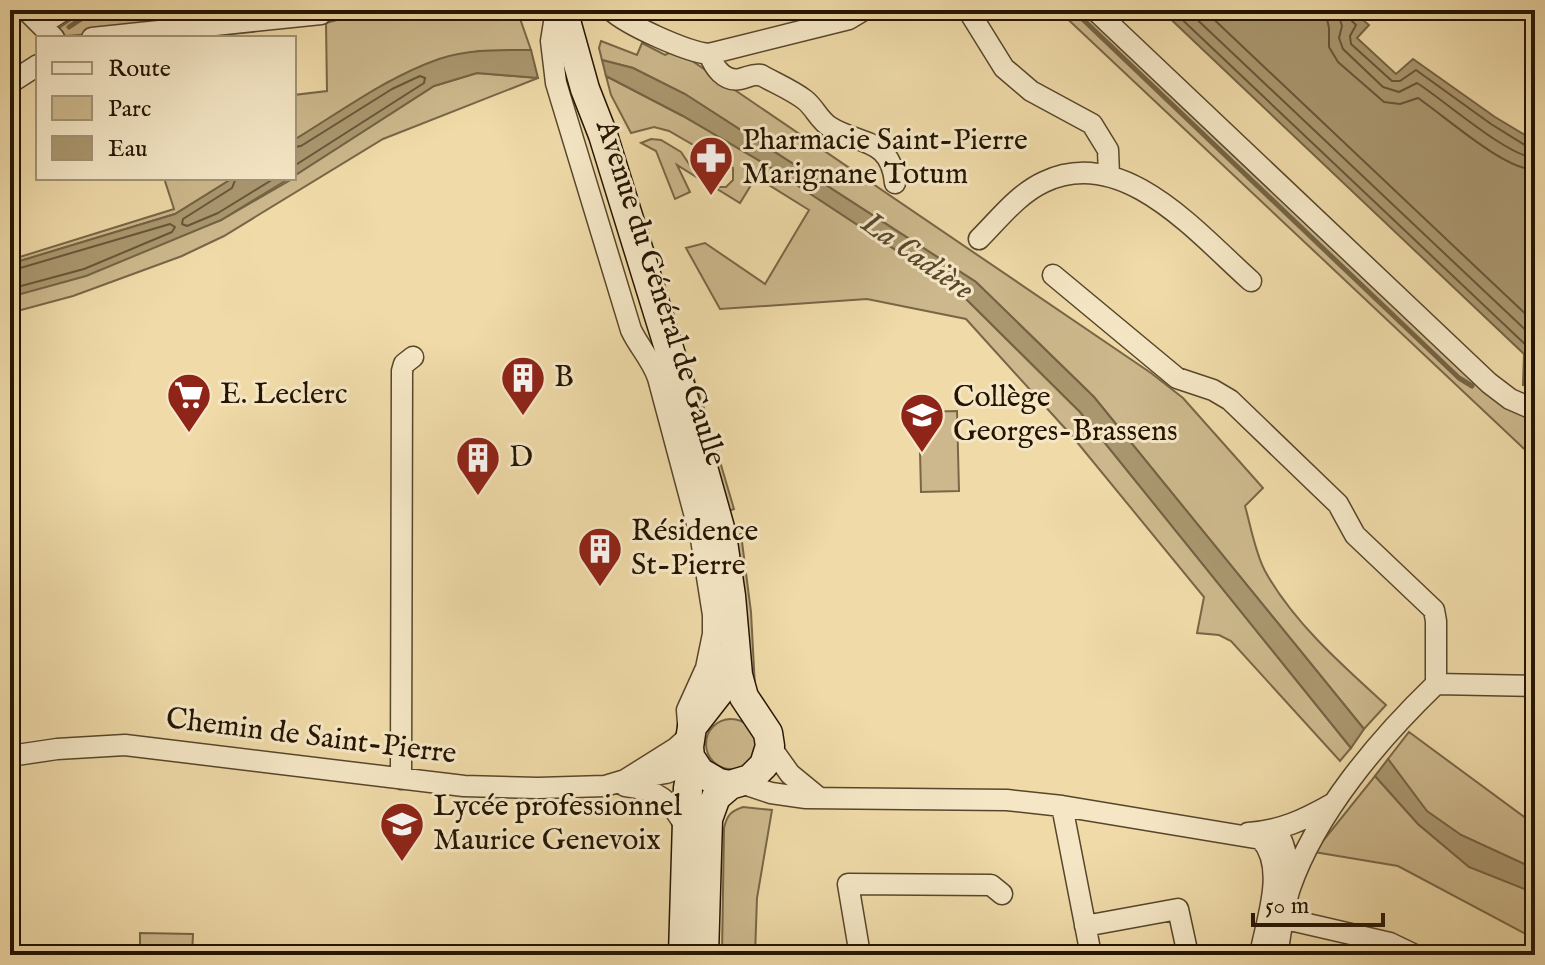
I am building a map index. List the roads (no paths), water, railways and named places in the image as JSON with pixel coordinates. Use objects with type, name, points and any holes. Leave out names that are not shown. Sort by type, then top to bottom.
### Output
[{"type":"street","points":[[26,10],[48,31],[64,10]]},
{"type":"street","name":"Avenue du Général de Gaulle","points":[[556,10],[562,42],[603,135],[672,357],[722,535],[731,596],[734,649],[744,697],[768,733],[770,746]]},
{"type":"street","name":"Avenue du Général de Gaulle","points":[[563,10],[556,83],[631,330],[638,345],[653,362],[701,539],[709,585],[713,634],[706,668],[687,710],[691,750]]},
{"type":"street","points":[[611,10],[621,19],[647,31],[709,54],[849,19],[864,10]]},
{"type":"street","points":[[968,10],[1004,68],[1031,91],[1092,124],[1108,150],[1109,175]]},
{"type":"street","points":[[1095,10],[1489,383],[1510,399],[1535,410]]},
{"type":"street","points":[[111,36],[321,14]]},
{"type":"street","points":[[709,54],[715,66],[728,77],[741,79],[761,75],[805,100],[819,118],[833,129],[872,144],[890,163],[895,183]]},
{"type":"street","points":[[10,83],[36,66]]},
{"type":"street","points":[[979,239],[1023,195],[1043,182],[1067,174],[1109,175],[1126,180],[1162,202],[1251,281]]},
{"type":"street","points":[[1053,275],[1177,378],[1221,395],[1257,425],[1338,504],[1355,535],[1434,610],[1436,684],[1332,804],[1275,916],[1260,955]]},
{"type":"street","points":[[401,779],[402,371],[404,364],[413,357]]},
{"type":"street","name":"Avenue du Général de Gaulle","points":[[683,955],[691,750],[699,717],[708,710],[720,691],[734,649]]},
{"type":"street","points":[[1436,684],[1535,686]]},
{"type":"street","points":[[708,710],[730,704],[753,711]]},
{"type":"street","name":"Chemin de Saint-Pierre","points":[[10,756],[57,749],[125,745],[464,786],[605,786],[649,790],[664,798],[678,813],[686,829]]},
{"type":"street","points":[[704,955],[708,819],[716,797],[758,773],[770,746]]},
{"type":"street","points":[[770,746],[790,774],[818,797]]},
{"type":"street","name":"Chemin de Saint-Pierre","points":[[605,786],[625,780],[676,748],[691,750]]},
{"type":"street","points":[[691,750],[709,779],[781,796],[1007,800],[1299,840],[1319,829]]},
{"type":"street","points":[[1277,955],[1273,860],[1268,847],[1274,837],[1332,804]]},
{"type":"street","points":[[1062,806],[1091,955]]},
{"type":"street","points":[[1274,837],[1290,867],[1290,889]]},
{"type":"street","points":[[860,955],[848,884],[991,885],[1002,894]]},
{"type":"street","points":[[1085,926],[1178,909],[1188,955]]},
{"type":"street","points":[[1275,916],[1415,955]]},
{"type":"water","points":[[1161,10],[1351,10],[1369,25],[1357,38],[1396,74],[1413,59],[1535,141],[1535,386],[1523,385],[1524,354]]},
{"type":"water","points":[[531,50],[538,78],[477,73],[434,86],[296,175],[296,139],[364,96],[420,66],[461,53]]},
{"type":"water","name":"La Cadière","points":[[602,60],[633,68],[685,94],[976,282],[1094,397],[1364,729],[1351,748],[1080,412],[958,291],[765,164],[606,76]]},
{"type":"water","points":[[230,180],[287,180],[221,220],[86,276],[10,297],[10,264],[175,214]]},
{"type":"water","points":[[1388,759],[1427,811],[1461,835],[1535,869],[1535,893],[1469,867],[1418,824],[1375,776]]},
{"type":"waterway","points":[[69,27],[95,10]]},
{"type":"waterway","points":[[1073,10],[1459,378],[1472,386]]},
{"type":"place","name":"Pharmacie Saint-Pierre Marignane Totum","points":[[711,197]]},
{"type":"place","name":"B","points":[[523,417]]},
{"type":"place","name":"E. Leclerc","points":[[189,434]]},
{"type":"place","name":"Collège Georges-Brassens","points":[[922,454]]},
{"type":"place","name":"D","points":[[478,497]]},
{"type":"place","name":"Résidence St-Pierre","points":[[600,588]]},
{"type":"place","name":"Lycée professionnel Maurice Genevoix","points":[[402,863]]}]
